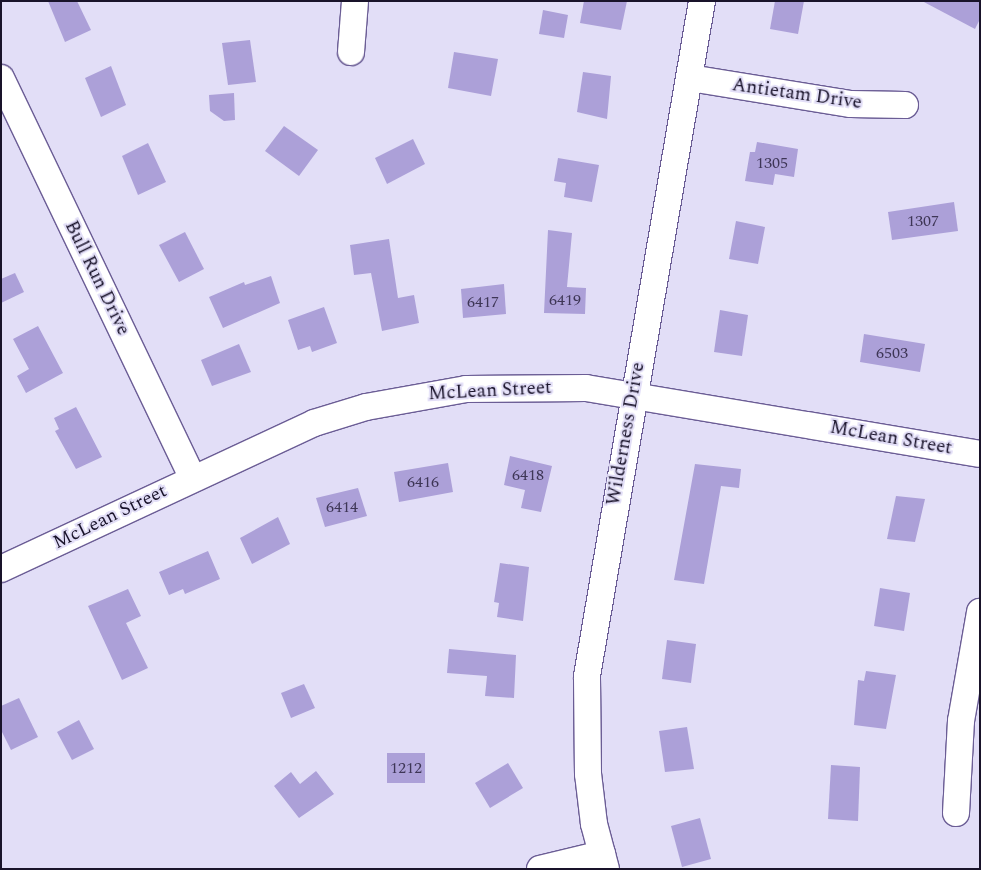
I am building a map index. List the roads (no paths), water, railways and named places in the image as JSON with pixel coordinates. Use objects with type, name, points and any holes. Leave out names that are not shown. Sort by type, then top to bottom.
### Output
[{"type":"street","points":[[351,52],[356,1]]},
{"type":"street","name":"Wilderness Drive","points":[[604,861],[588,774],[586,676],[702,1]]},
{"type":"street","name":"Bull Run Drive","points":[[1,78],[192,477]]},
{"type":"street","name":"Antietam Drive","points":[[690,78],[851,104],[905,105]]},
{"type":"street","name":"McLean Street","points":[[1,569],[192,477],[314,423],[418,395],[466,389],[555,386],[633,396],[980,454]]},
{"type":"street","points":[[956,813],[961,721],[980,612]]},
{"type":"street","points":[[540,869],[604,861]]}]
